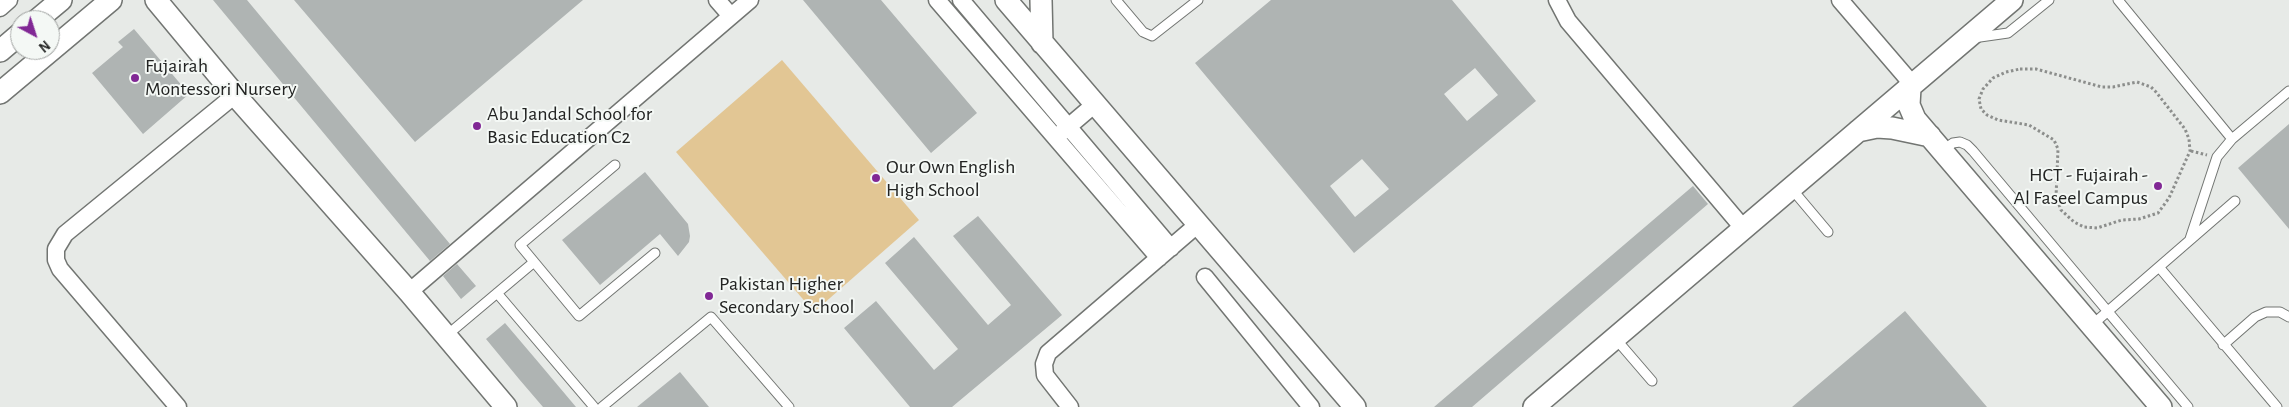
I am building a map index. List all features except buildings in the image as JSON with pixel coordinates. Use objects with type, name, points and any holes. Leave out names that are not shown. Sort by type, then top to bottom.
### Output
[{"type":"street","points":[[0,8],[9,0]]},
{"type":"street","points":[[49,10],[61,0]]},
{"type":"street","points":[[0,93],[111,0]]},
{"type":"street","points":[[156,0],[235,95],[409,292],[506,407]]},
{"type":"street","points":[[717,0],[731,16]]},
{"type":"street","points":[[409,292],[750,0]]},
{"type":"street","points":[[937,0],[1056,138],[1165,253]]},
{"type":"street","points":[[961,0],[1068,127],[1165,253]]},
{"type":"street","points":[[1041,0],[1042,43]]},
{"type":"street","points":[[1557,0],[1568,21],[1744,229]]},
{"type":"street","points":[[1840,0],[1911,87],[1911,112],[2160,407]]},
{"type":"street","points":[[1534,407],[2012,0]]},
{"type":"street","points":[[1008,1],[1346,404]]},
{"type":"street","points":[[0,51],[10,42]]},
{"type":"street","points":[[178,407],[60,269],[56,260],[56,249],[65,234],[235,95]]},
{"type":"street","points":[[1056,138],[1094,104]]},
{"type":"street","points":[[1858,131],[1885,128],[1936,143]]},
{"type":"street","points":[[1070,407],[1045,375],[1044,364],[1048,354],[1197,225]]},
{"type":"street","points":[[1205,277],[1311,407]]},
{"type":"lane","points":[[1116,0],[1143,32],[1152,36],[1198,0]]},
{"type":"lane","points":[[1968,38],[2008,32],[2049,0]]},
{"type":"lane","points":[[2118,0],[2232,139]]},
{"type":"lane","points":[[2190,240],[2214,163],[2232,139],[2289,91]]},
{"type":"lane","points":[[1936,143],[1960,142],[1967,145],[2188,407]]},
{"type":"lane","points":[[616,165],[520,245],[579,316],[655,253]]},
{"type":"lane","points":[[1791,188],[1828,232]]},
{"type":"lane","points":[[2092,325],[2235,201]]},
{"type":"lane","points":[[446,336],[534,262]]},
{"type":"lane","points":[[2159,267],[2276,407]]},
{"type":"lane","points":[[497,293],[594,407]]},
{"type":"lane","points":[[2223,345],[2255,317],[2266,312],[2280,312],[2289,317]]},
{"type":"lane","points":[[602,407],[711,317],[789,407]]},
{"type":"lane","points":[[1615,338],[1652,381]]},
{"type":"path","points":[[2036,69],[2102,87],[2113,87],[2137,82],[2151,87],[2156,92],[2185,129],[2189,139],[2190,151],[2169,198],[2158,213],[2140,219],[2122,220],[2096,228],[2084,227],[2074,222],[2061,210],[2056,196],[2058,150],[2054,140],[2028,125],[1998,120],[1987,115],[1981,109],[1979,99],[1983,89],[1992,78],[2006,72],[2020,70],[2036,69]]},
{"type":"shaded area","points":[[782,60],[919,220],[814,312],[676,152]]},
{"type":"place","name":"Fujairah Montessori Nursery","points":[[135,78]]},
{"type":"place","name":"Abu Jandal School for Basic Education C2","points":[[477,126]]},
{"type":"place","name":"Our Own English High School","points":[[876,178]]},
{"type":"place","name":"HCT - Fujairah - Al Faseel Campus","points":[[2158,186]]},
{"type":"place","name":"Pakistan Higher Secondary School","points":[[709,296]]}]
